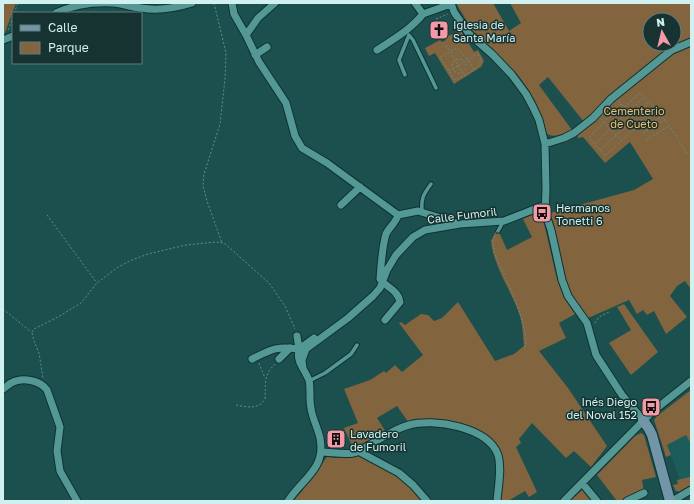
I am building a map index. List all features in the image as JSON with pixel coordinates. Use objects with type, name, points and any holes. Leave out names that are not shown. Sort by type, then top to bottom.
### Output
[{"type":"main road","points":[[643,420],[652,435],[671,501]]},
{"type":"street","points":[[58,12],[84,4],[113,3],[141,8],[161,9],[192,3]]},
{"type":"street","points":[[232,3],[234,14],[255,55],[286,103],[295,136],[302,148],[360,187],[398,215],[418,211],[460,224]]},
{"type":"street","points":[[246,35],[258,18],[275,3]]},
{"type":"street","points":[[415,3],[424,14]]},
{"type":"street","points":[[377,50],[408,32],[424,14],[451,3],[454,11],[469,34],[512,75],[526,94],[539,120],[545,144],[545,212],[551,230],[562,280],[568,296],[587,323],[594,350],[603,366],[622,395],[643,420]]},
{"type":"street","points":[[3,40],[10,34]]},
{"type":"street","points":[[545,144],[574,133],[593,118],[611,99],[663,57],[672,50],[691,42]]},
{"type":"street","points":[[255,55],[267,47]]},
{"type":"street","points":[[341,205],[360,187]]},
{"type":"street","name":"Calle Fumoril","points":[[303,368],[302,360],[306,349],[373,296],[380,288],[387,270],[396,255],[420,232],[460,224],[504,221],[545,205]]},
{"type":"street","points":[[385,320],[399,304],[400,299],[395,292],[382,283],[380,279],[385,238],[389,229],[396,221],[398,215]]},
{"type":"street","name":"Calle Fumoril","points":[[298,349],[313,338],[334,328]]},
{"type":"street","points":[[288,501],[316,466],[320,459],[321,452],[319,434],[311,408],[309,381],[297,356],[297,336]]},
{"type":"street","points":[[254,358],[277,348],[298,349]]},
{"type":"street","points":[[279,359],[290,348]]},
{"type":"street","points":[[3,389],[18,380],[30,381],[44,386],[56,412],[60,427],[57,451],[60,470],[77,501]]},
{"type":"street","points":[[564,501],[643,420],[668,398],[691,381]]},
{"type":"street","points":[[321,452],[358,452],[377,440],[410,425],[421,423],[444,424],[468,429],[481,435],[497,453],[500,467],[497,501]]},
{"type":"street","points":[[358,452],[399,473],[413,485],[427,501]]},
{"type":"street","points":[[582,483],[597,501]]},
{"type":"street","points":[[671,501],[691,490]]},
{"type":"street","points":[[628,501],[644,493]]},
{"type":"lane","points":[[405,75],[399,60],[408,32]]},
{"type":"lane","points":[[408,32],[436,88]]},
{"type":"lane","points":[[422,212],[421,200],[431,184]]},
{"type":"lane","points":[[498,230],[504,221]]},
{"type":"lane","points":[[309,381],[325,374],[351,354],[357,345]]},
{"type":"path","points":[[214,3],[226,53],[225,79],[220,124],[204,174],[203,186],[222,243]]},
{"type":"path","points":[[436,20],[454,11]]},
{"type":"path","points":[[10,34],[12,23]]},
{"type":"path","points":[[446,46],[464,75]]},
{"type":"path","points":[[474,69],[457,48],[440,57],[455,80],[474,69],[481,62],[478,54]]},
{"type":"path","points":[[449,72],[486,49]]},
{"type":"path","points":[[452,69],[452,62],[455,60],[462,59],[465,62]]},
{"type":"path","points":[[462,72],[465,69],[465,62]]},
{"type":"path","points":[[452,69],[459,73],[462,72]]},
{"type":"path","points":[[624,107],[640,93],[659,112],[670,126],[687,154]]},
{"type":"path","points":[[623,97],[618,101],[629,112],[644,97]]},
{"type":"path","points":[[600,150],[649,102]]},
{"type":"path","points":[[621,104],[589,138],[605,156],[636,127],[646,123]]},
{"type":"path","points":[[647,131],[640,120],[654,107]]},
{"type":"path","points":[[618,108],[636,127]]},
{"type":"path","points":[[644,121],[659,112]]},
{"type":"path","points":[[594,144],[624,115]]},
{"type":"path","points":[[648,126],[662,116]]},
{"type":"path","points":[[598,118],[600,117],[621,140]]},
{"type":"path","points":[[643,133],[665,120]]},
{"type":"path","points":[[646,140],[670,126]]},
{"type":"path","points":[[47,215],[97,283]]},
{"type":"path","points":[[498,230],[493,240],[494,252],[521,315],[527,341],[527,346],[524,350]]},
{"type":"path","points":[[32,332],[34,329],[81,303],[97,283],[118,267],[132,260],[148,254],[186,245],[224,243],[270,283],[285,306],[292,320],[297,336]]},
{"type":"path","points":[[3,309],[32,332],[39,353],[44,386]]},
{"type":"path","points":[[594,326],[595,321],[599,316],[610,312]]},
{"type":"path","points":[[254,358],[265,379]]},
{"type":"path","points":[[236,405],[250,407],[258,406],[264,402],[265,379],[269,370],[279,359]]},
{"type":"shaded area","points":[[686,435],[691,444],[691,478],[680,480],[667,445]]},
{"type":"green space","points":[[3,3],[16,3],[12,12],[3,38]]},
{"type":"green space","points":[[456,3],[493,3],[509,31],[521,23],[510,3],[691,3],[691,39],[682,43],[682,12],[642,12],[642,52],[664,52],[584,122],[548,77],[539,85],[572,130],[556,136],[546,133],[535,101],[517,74],[479,39]]},
{"type":"green space","points":[[461,31],[474,52],[478,50],[484,61],[481,67],[454,84],[435,53],[429,56],[425,48],[440,40],[442,42],[446,40],[445,37]]},
{"type":"green space","name":"Cementerio de Cueto","points":[[691,44],[691,289],[685,281],[677,286],[670,296],[687,317],[666,334],[654,311],[647,315],[643,310],[637,314],[629,300],[588,318],[574,298],[564,276],[558,255],[550,213],[634,190],[653,179],[630,142],[605,163],[583,137],[578,138],[577,134],[587,127],[631,85],[670,56],[677,52],[682,52],[682,49]]},
{"type":"green space","points":[[539,212],[543,219],[557,279],[564,298],[575,314],[559,323],[566,338],[539,351],[568,388],[607,446],[591,467],[574,451],[566,458],[532,423],[519,439],[521,443],[516,447],[537,492],[529,497],[525,491],[508,501],[499,501],[503,461],[480,432],[473,428],[455,424],[409,423],[397,406],[377,418],[386,432],[353,448],[344,428],[358,423],[344,389],[370,380],[384,371],[386,373],[395,365],[402,372],[423,355],[399,323],[401,322],[405,325],[421,314],[428,315],[434,321],[442,318],[458,302],[495,361],[514,354],[524,346],[520,316],[499,270],[491,241],[496,231],[499,232],[507,250],[532,237],[523,219]]},
{"type":"green space","points":[[624,304],[658,352],[631,375],[609,343],[631,330],[617,307]]},
{"type":"green space","points":[[691,390],[691,444],[686,435],[667,445],[671,455],[666,457],[654,420],[657,416]]},
{"type":"green space","points":[[641,433],[644,435],[656,477],[642,480],[644,491],[625,501],[617,501],[597,475],[635,436]]},
{"type":"green space","points":[[356,455],[389,468],[408,483],[425,501],[293,501],[327,457],[336,458]]},
{"type":"green space","points":[[690,477],[691,486],[680,492],[676,491],[673,485],[678,484],[677,480]]},
{"type":"green space","points":[[583,489],[594,501],[570,501]]},
{"type":"place","name":"Iglesia de Santa María","points":[[439,30]]},
{"type":"place","name":"Hermanos Tonetti 6","points":[[542,213]]},
{"type":"place","name":"Inés Diego del Noval 152","points":[[651,407]]},
{"type":"place","name":"Lavadero de Fumoril","points":[[336,439]]}]
